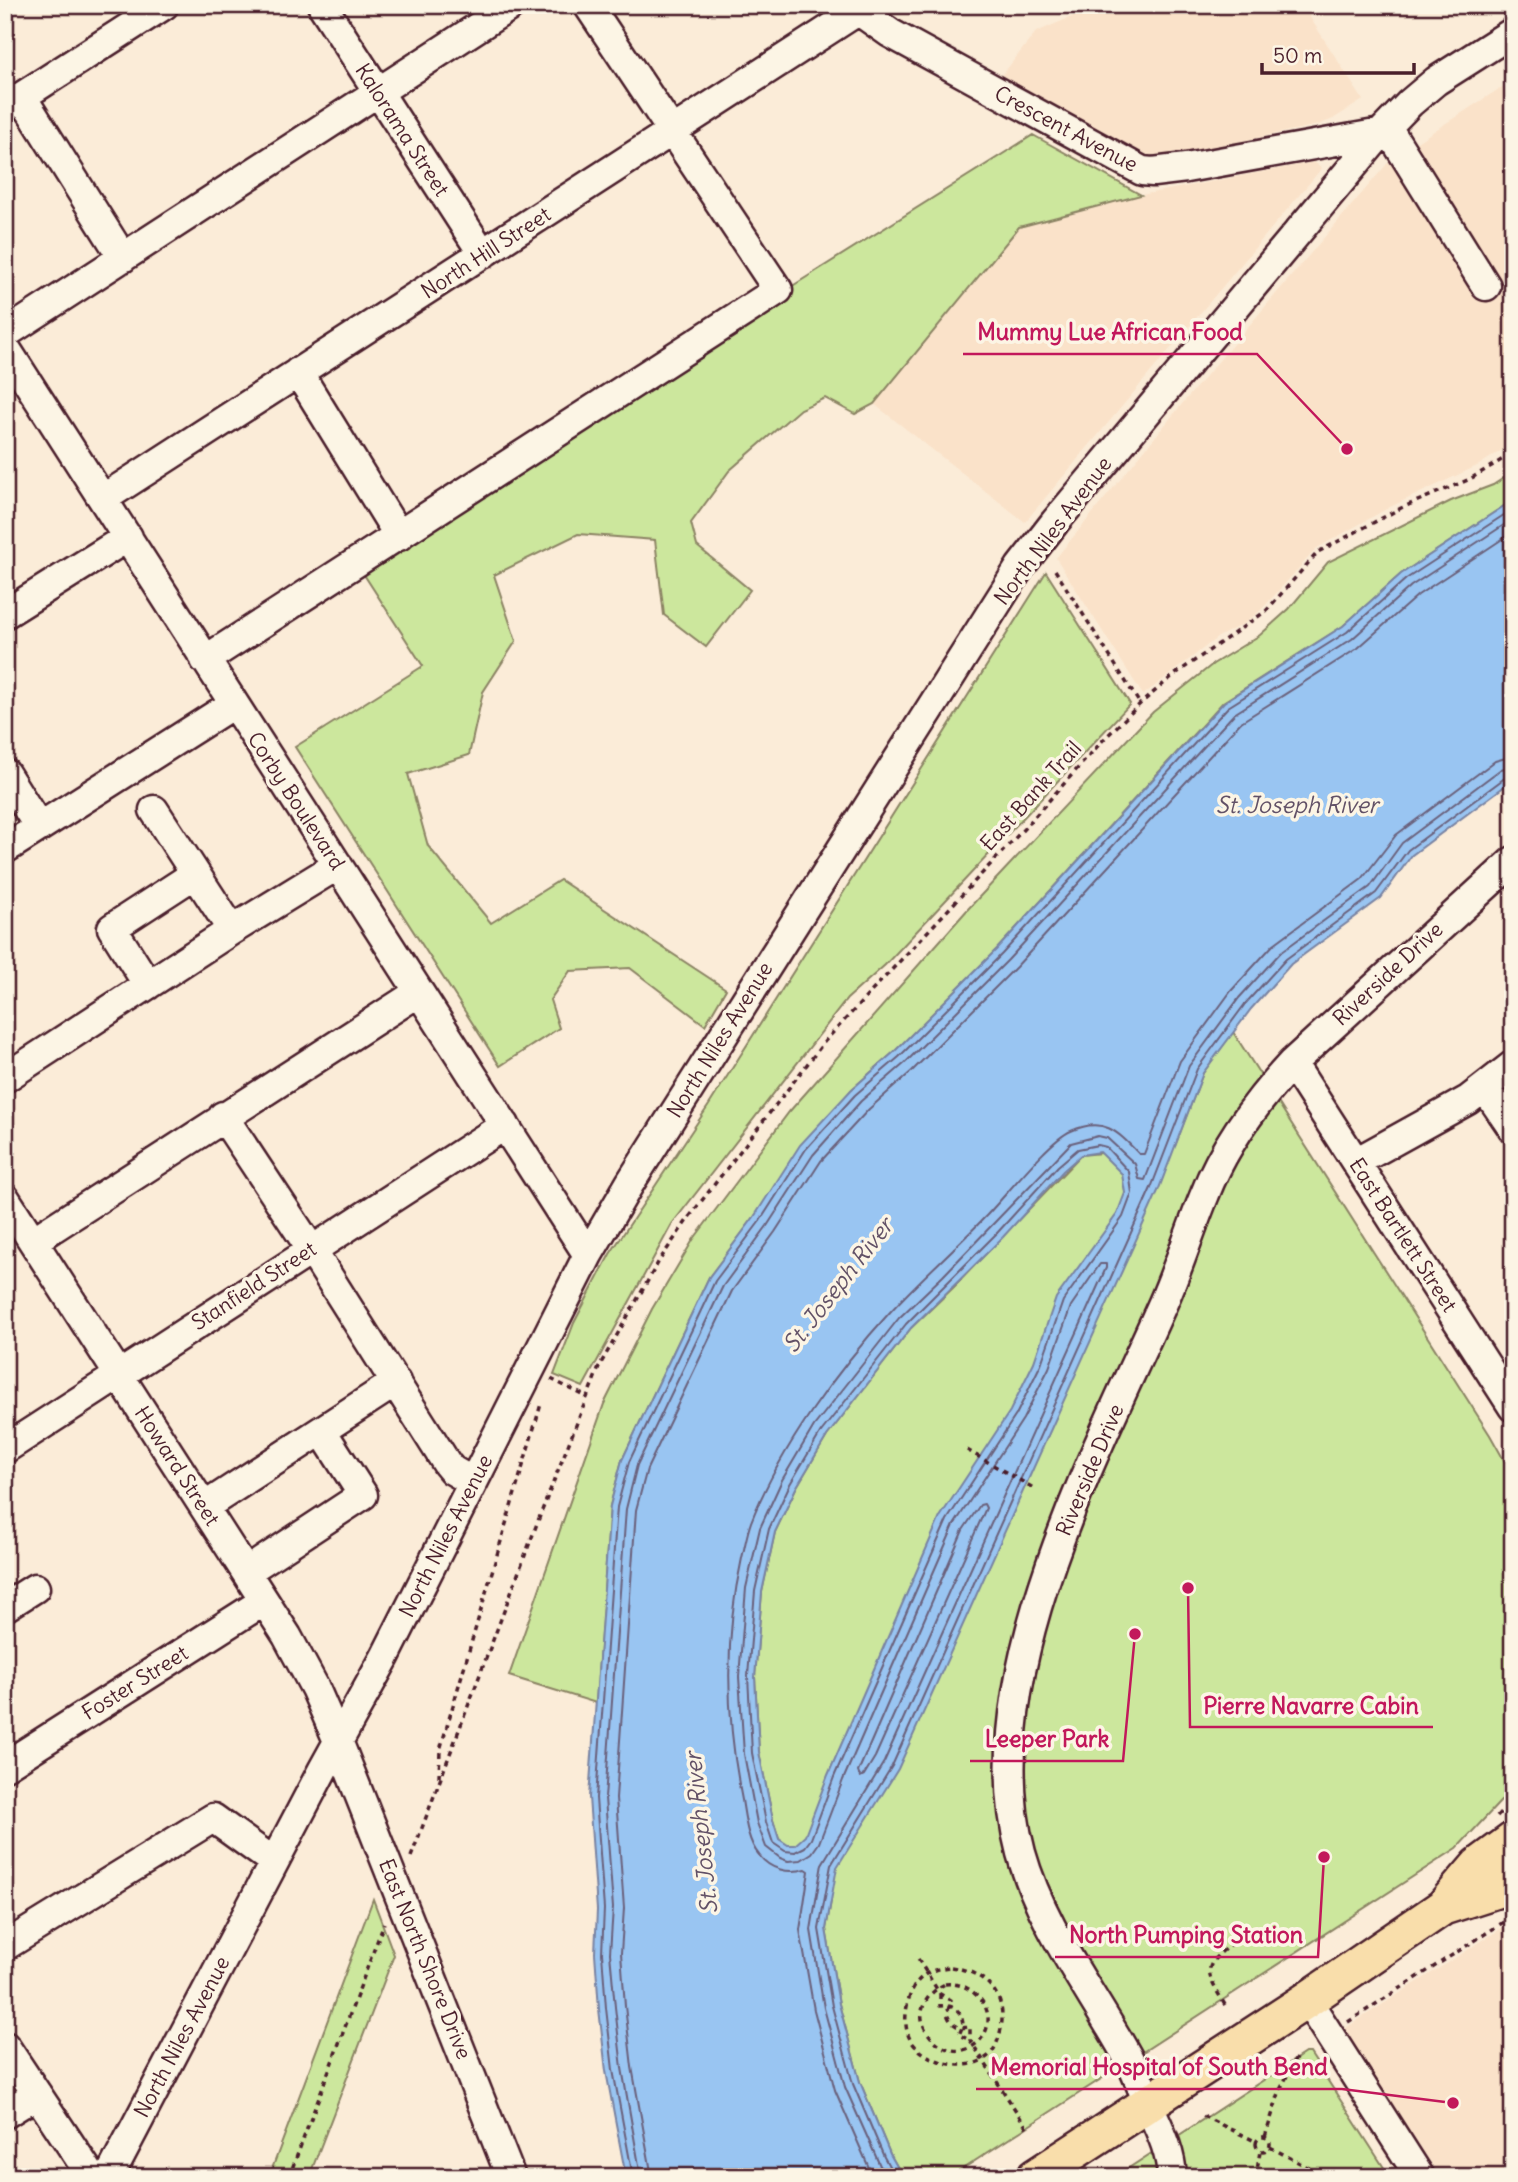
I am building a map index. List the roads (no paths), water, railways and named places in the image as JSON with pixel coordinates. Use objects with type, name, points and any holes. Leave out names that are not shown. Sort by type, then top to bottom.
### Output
[{"type":"main road","points":[[1443,1908],[1479,1865],[1503,1830]]},
{"type":"main road","points":[[1035,2177],[1443,1908],[1496,1890],[1513,1880]]},
{"type":"street","points":[[123,258],[13,102],[164,5]]},
{"type":"street","name":"Kalorama Street","points":[[322,5],[483,254]]},
{"type":"street","points":[[5,334],[512,5]]},
{"type":"street","points":[[205,660],[778,290],[588,5]]},
{"type":"street","name":"North Hill Street","points":[[104,498],[672,132],[860,7]]},
{"type":"street","name":"Crescent Avenue","points":[[860,7],[890,33],[1142,171],[1186,168],[1384,130]]},
{"type":"street","name":"North Niles Avenue","points":[[108,2177],[385,1657],[588,1255],[630,1183],[1020,568],[1062,512],[1384,130],[1436,81],[1513,32]]},
{"type":"street","points":[[1384,130],[1486,286]]},
{"type":"street","name":"Corby Boulevard","points":[[10,364],[104,498],[233,704],[588,1255]]},
{"type":"street","points":[[298,372],[399,536]]},
{"type":"street","points":[[5,614],[128,537]]},
{"type":"street","points":[[5,849],[233,704]]},
{"type":"street","points":[[5,773],[39,827]]},
{"type":"street","points":[[154,810],[232,930]]},
{"type":"street","name":"Riverside Drive","points":[[1172,2177],[1172,2165],[1164,2141],[1131,2064],[1041,1906],[1021,1852],[1012,1807],[1009,1762],[1022,1662],[1036,1611],[1071,1508],[1167,1294],[1206,1191],[1244,1119],[1292,1063],[1513,861]]},
{"type":"street","points":[[5,1078],[232,930],[338,865]]},
{"type":"street","points":[[148,985],[112,928],[195,874]]},
{"type":"street","points":[[33,1241],[419,992]]},
{"type":"street","name":"East Bartlett Street","points":[[1292,1063],[1510,1395]]},
{"type":"street","points":[[1356,1162],[1485,1088],[1513,1065]]},
{"type":"street","points":[[1485,1088],[1513,1129]]},
{"type":"street","points":[[223,1116],[452,1470],[473,1482]]},
{"type":"street","name":"Stanfield Street","points":[[5,1449],[505,1125]]},
{"type":"street","name":"Howard Street","points":[[5,1198],[287,1636],[315,1688],[338,1741]]},
{"type":"street","points":[[204,1507],[396,1382]]},
{"type":"street","points":[[246,1572],[363,1495],[321,1431]]},
{"type":"street","points":[[5,1607],[35,1588]]},
{"type":"street","name":"Foster Street","points":[[5,1766],[264,1601]]},
{"type":"street","name":"East North Shore Drive","points":[[338,1741],[511,2177]]},
{"type":"street","points":[[5,1946],[213,1818],[274,1862]]},
{"type":"street","points":[[1307,2000],[1420,2177]]},
{"type":"street","points":[[5,2046],[92,2177]]},
{"type":"street","points":[[5,2114],[37,2094]]},
{"type":"water","name":"St. Joseph River","points":[[1513,500],[1513,780],[1412,855],[1381,898],[1291,964],[1251,1009],[1203,1073],[1158,1191],[898,1769],[837,1867],[826,1929],[839,2004],[860,2082],[890,2154],[903,2177],[626,2177],[606,2071],[599,2009],[595,1953],[597,1910],[589,1797],[610,1506],[622,1460],[709,1277],[754,1217],[800,1145],[851,1090],[894,1052],[997,949],[1224,702],[1343,626],[1401,574]],"holes":[[[1100,1152],[1122,1174],[1125,1193],[1117,1214],[1056,1298],[1034,1362],[1010,1411],[940,1517],[828,1775],[805,1836],[795,1845],[788,1845],[779,1839],[773,1820],[759,1752],[755,1677],[762,1592],[775,1532],[796,1488],[827,1436],[911,1328],[1003,1237],[1063,1171],[1081,1155]]]},
{"type":"place","name":"Mummy Lue African Food","points":[[1347,449]]},
{"type":"place","name":"Pierre Navarre Cabin","points":[[1188,1588]]},
{"type":"place","name":"Leeper Park","points":[[1135,1634]]},
{"type":"place","name":"North Pumping Station","points":[[1324,1857]]},
{"type":"place","name":"Memorial Hospital of South Bend","points":[[1453,2103]]}]
